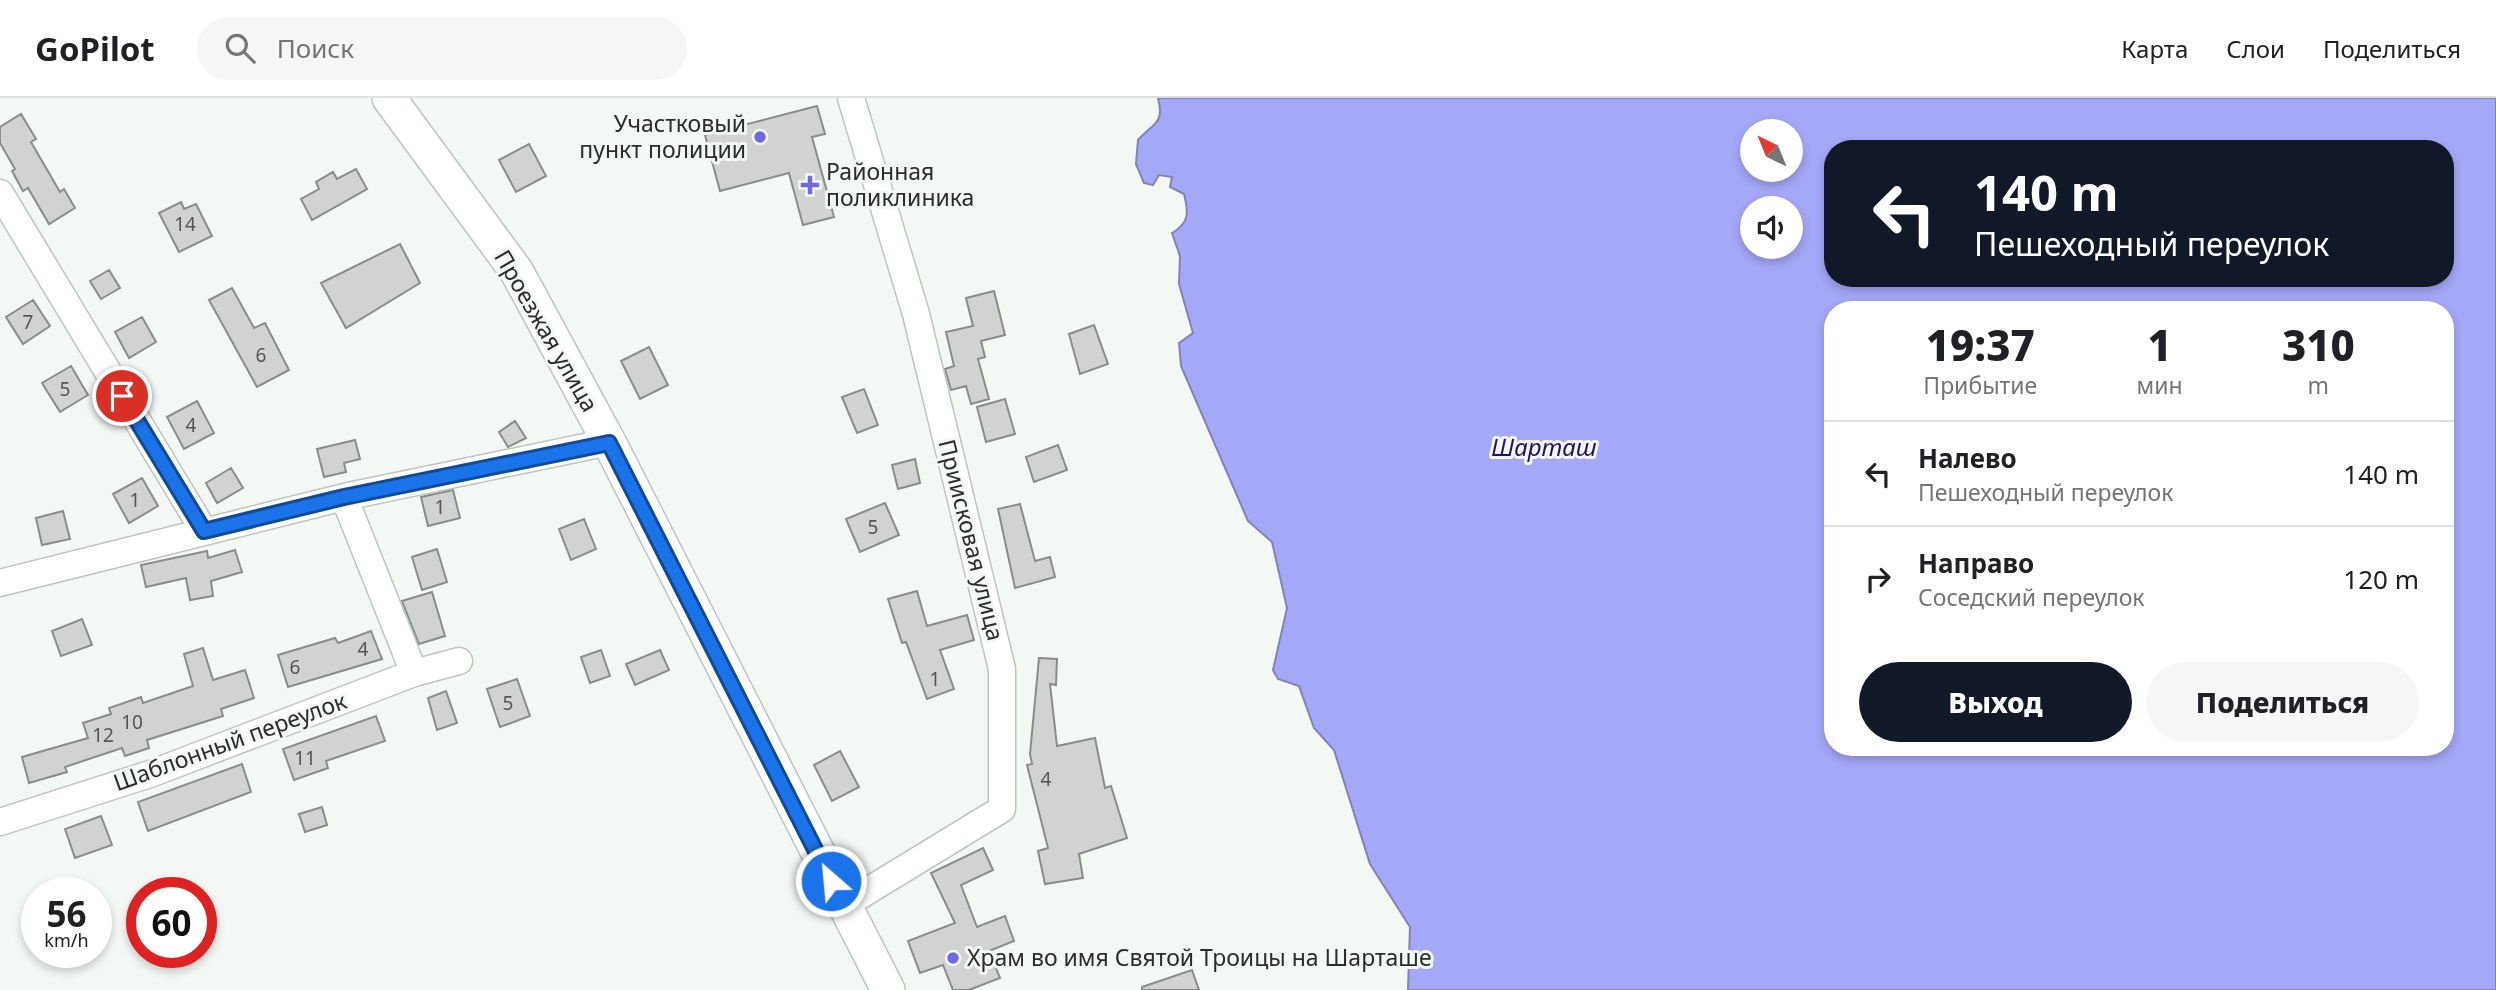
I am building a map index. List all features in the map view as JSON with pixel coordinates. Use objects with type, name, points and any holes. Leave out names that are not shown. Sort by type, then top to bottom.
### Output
[{"type":"main road","name":"Проезжая улица","points":[[389,98],[517,272],[609,443],[888,990]]},
{"type":"street","name":"Приисковая улица","points":[[844,906],[1002,809],[1002,669],[916,314],[851,98]]},
{"type":"street","points":[[0,193],[204,531]]},
{"type":"street","points":[[0,583],[344,497],[609,443]]},
{"type":"street","points":[[344,497],[414,673]]},
{"type":"street","name":"Шаблонный переулок","points":[[0,822],[150,774],[414,673],[459,661]]},
{"type":"water","name":"Шарташ","points":[[1158,98],[2496,98],[2496,990],[1408,990],[1410,927],[1370,864],[1334,750],[1314,728],[1299,686],[1278,679],[1273,670],[1287,608],[1272,542],[1248,521],[1181,366],[1179,343],[1193,333],[1179,284],[1180,256],[1172,233],[1185,221],[1186,201],[1184,194],[1170,187],[1172,177],[1159,175],[1153,185],[1144,183],[1136,164],[1138,140],[1159,118]]},
{"type":"building","points":[[817,106],[825,134],[812,137],[834,217],[803,225],[789,173],[720,191],[705,135]]},
{"type":"building","points":[[21,114],[36,139],[31,142],[60,192],[64,189],[75,208],[49,224],[28,188],[23,191],[12,171],[15,169],[0,143],[0,127]]},
{"type":"building","points":[[529,144],[546,176],[516,192],[499,160]]},
{"type":"building","points":[[356,169],[367,189],[312,220],[301,199],[319,189],[316,182],[333,172],[337,179]]},
{"type":"building","points":[[181,202],[184,209],[196,204],[212,236],[179,252],[159,213]]},
{"type":"building","points":[[400,244],[420,283],[346,328],[321,283]]},
{"type":"building","points":[[109,270],[120,288],[101,299],[90,281]]},
{"type":"building","points":[[232,288],[254,328],[265,323],[289,370],[257,387],[209,300]]},
{"type":"building","points":[[994,291],[1005,335],[981,341],[985,357],[978,359],[989,399],[971,404],[966,386],[951,390],[945,369],[954,366],[946,332],[973,326],[966,298]]},
{"type":"building","points":[[33,300],[50,326],[23,344],[6,317]]},
{"type":"building","points":[[142,317],[156,342],[129,358],[115,332]]},
{"type":"building","points":[[1094,325],[1108,364],[1080,374],[1069,334]]},
{"type":"building","points":[[649,347],[668,385],[640,399],[621,361]]},
{"type":"building","points":[[71,366],[88,395],[60,412],[42,383]]},
{"type":"building","points":[[864,389],[878,425],[857,433],[842,397]]},
{"type":"building","points":[[1005,399],[1015,434],[986,442],[977,407]]},
{"type":"building","points":[[197,401],[214,433],[184,449],[167,417]]},
{"type":"building","points":[[515,421],[526,438],[508,447],[499,432]]},
{"type":"building","points":[[355,440],[360,459],[344,463],[346,472],[324,477],[317,449]]},
{"type":"building","points":[[1058,445],[1067,470],[1034,482],[1026,457]]},
{"type":"building","points":[[915,459],[920,483],[898,489],[892,465]]},
{"type":"building","points":[[231,468],[243,488],[217,503],[206,483]]},
{"type":"building","points":[[142,478],[158,506],[129,523],[113,494]]},
{"type":"building","points":[[453,490],[460,518],[428,526],[421,497]]},
{"type":"building","points":[[885,503],[899,535],[860,552],[846,519]]},
{"type":"building","points":[[1020,504],[1035,561],[1050,557],[1055,577],[1015,588],[998,509]]},
{"type":"building","points":[[63,511],[70,539],[42,545],[36,518]]},
{"type":"building","points":[[584,519],[596,549],[571,560],[559,529]]},
{"type":"building","points":[[437,549],[447,582],[422,590],[412,557]]},
{"type":"building","points":[[235,550],[242,572],[211,581],[213,596],[190,600],[186,578],[146,587],[141,565],[207,551],[208,558]]},
{"type":"building","points":[[917,591],[927,626],[967,615],[974,640],[940,650],[954,689],[927,699],[906,642],[902,643],[888,599]]},
{"type":"building","points":[[432,592],[445,636],[419,644],[402,601]]},
{"type":"building","points":[[82,619],[92,645],[61,656],[52,631]]},
{"type":"building","points":[[371,631],[382,659],[288,687],[278,655],[335,638],[338,643]]},
{"type":"building","points":[[203,648],[213,680],[245,670],[254,698],[221,709],[223,716],[147,740],[149,748],[125,756],[122,748],[65,767],[67,772],[29,783],[22,757],[88,738],[83,723],[111,714],[109,708],[141,697],[143,703],[193,686],[184,654]]},
{"type":"building","points":[[601,650],[610,676],[590,683],[581,657]]},
{"type":"building","points":[[660,650],[669,670],[635,685],[626,664]]},
{"type":"building","points":[[1039,658],[1057,659],[1056,685],[1050,684],[1057,746],[1095,738],[1105,788],[1111,786],[1127,838],[1079,854],[1083,878],[1045,884],[1038,851],[1048,848],[1027,765],[1032,764],[1030,754]]},
{"type":"building","points":[[517,679],[530,716],[500,727],[487,689]]},
{"type":"building","points":[[446,691],[457,723],[437,730],[428,698]]},
{"type":"building","points":[[376,716],[385,741],[326,761],[328,768],[294,780],[283,749]]},
{"type":"building","points":[[840,751],[859,787],[832,801],[814,765]]},
{"type":"building","points":[[242,764],[251,792],[148,831],[138,802]]},
{"type":"building","points":[[322,807],[327,825],[305,832],[299,814]]},
{"type":"building","points":[[101,816],[112,845],[75,858],[65,829]]},
{"type":"building","name":"Храм во имя Святой Троицы на Шарташе","points":[[983,848],[993,870],[961,885],[977,927],[1005,916],[1014,941],[989,951],[1000,978],[969,990],[953,990],[943,965],[920,973],[908,941],[955,923],[931,873]]},
{"type":"building","points":[[1192,970],[1199,990],[1142,990],[1142,987]]},
{"type":"place","name":"Участковый пункт полиции","points":[[760,137]]},
{"type":"place","name":"Районная поликлиника","points":[[810,185]]},
{"type":"place","name":"Храм во имя Святой Троицы на Шарташе","points":[[953,958]]},
{"type":"route","points":[[122,396],[204,531],[344,497],[609,443],[831,881]]}]
